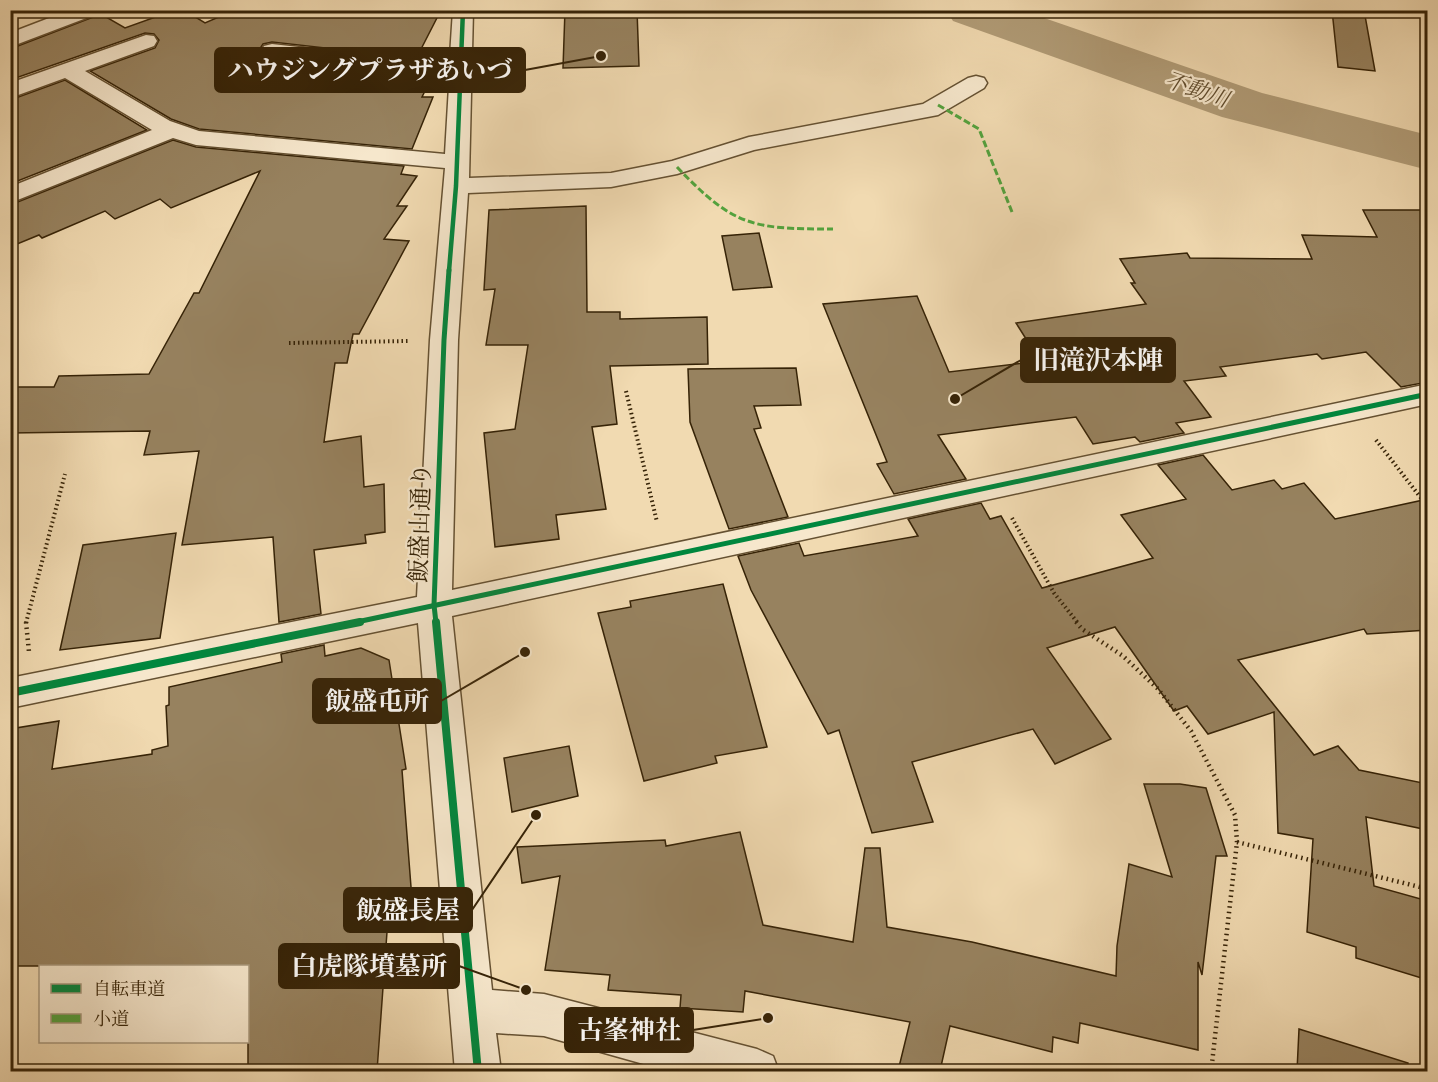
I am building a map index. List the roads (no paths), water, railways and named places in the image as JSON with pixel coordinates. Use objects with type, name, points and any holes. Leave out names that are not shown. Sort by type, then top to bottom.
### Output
[{"type":"street","points":[[10,33],[32,24],[44,10]]},
{"type":"street","points":[[10,41],[90,10]]},
{"type":"street","name":"飯盛山通り","points":[[463,10],[456,174],[444,340],[434,605],[478,1071]]},
{"type":"street","points":[[10,91],[146,41]]},
{"type":"street","points":[[272,51],[343,59],[461,63]]},
{"type":"street","points":[[67,70],[162,126],[196,138],[456,174],[611,180],[677,167],[749,144],[930,110],[976,83]]},
{"type":"street","points":[[10,196],[172,130]]},
{"type":"street","points":[[22,691],[666,558],[1428,394]]},
{"type":"street","points":[[474,1010],[544,1015],[757,1071]]},
{"type":"waterway","name":"不動川","points":[[971,10],[1242,105],[1428,153]]},
{"type":"place","name":"ハウジングプラザあいづ","points":[[601,56]]},
{"type":"place","name":"旧滝沢本陣","points":[[955,399]]},
{"type":"place","name":"飯盛屯所","points":[[525,652]]},
{"type":"place","name":"飯盛長屋","points":[[536,815]]},
{"type":"place","name":"白虎隊墳墓所","points":[[526,990]]},
{"type":"place","name":"古峯神社","points":[[768,1018]]}]
